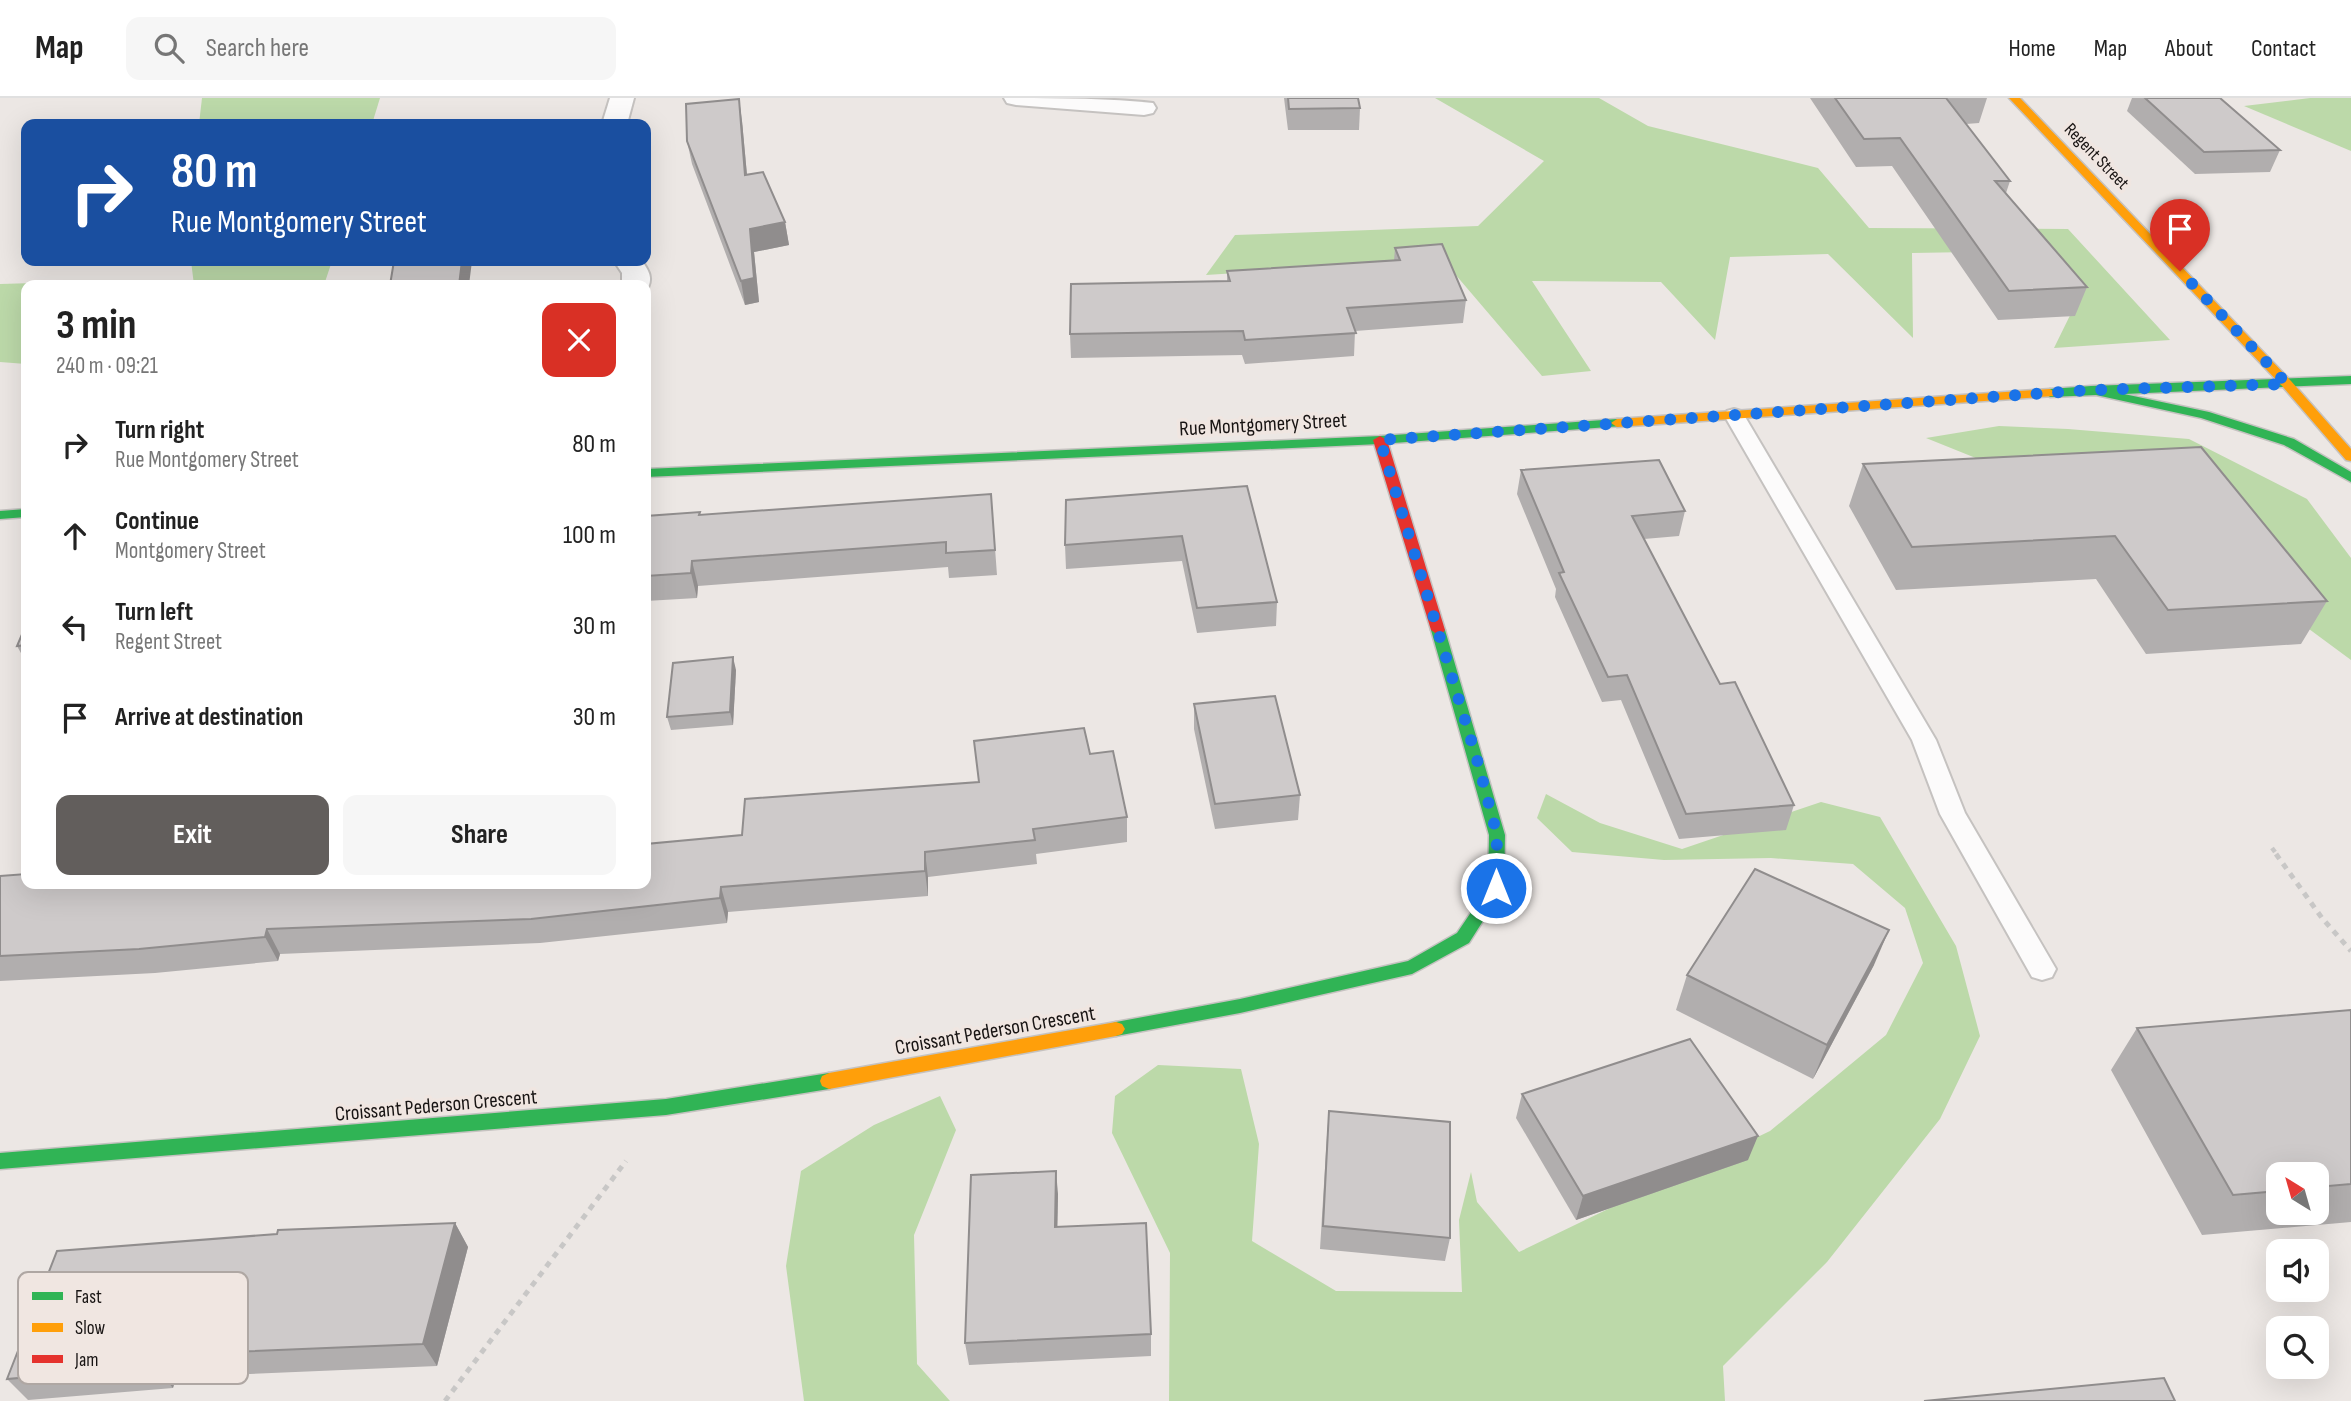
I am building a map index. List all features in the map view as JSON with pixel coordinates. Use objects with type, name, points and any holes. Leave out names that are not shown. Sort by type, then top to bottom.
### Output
[{"type":"street","points":[[616,119],[622,98]]},
{"type":"street","points":[[1016,98],[1144,108]]},
{"type":"street","name":"Regent Street","points":[[2014,98],[2287,384],[2351,457]]},
{"type":"street","points":[[2091,390],[2351,380]]},
{"type":"street","points":[[2091,390],[2204,415],[2289,442],[2351,478]]},
{"type":"street","name":"Rue Montgomery Street","points":[[651,473],[1380,440],[2091,390]]},
{"type":"street","name":"Croissant Pederson Crescent","points":[[0,1161],[666,1108],[850,1078],[1240,1006],[1412,967],[1464,938],[1496,888],[1497,835],[1478,763],[1380,440]]},
{"type":"street","points":[[0,515],[21,513]]},
{"type":"lane","points":[[1734,415],[1924,740],[1953,814],[2042,969]]},
{"type":"path","points":[[2272,848],[2322,918],[2351,951]]},
{"type":"path","points":[[445,1401],[666,1108]]},
{"type":"green space","points":[[202,98],[380,98],[374,119],[200,119]]},
{"type":"green space","points":[[1435,98],[1599,98],[1648,126],[1818,168],[1869,228],[2068,229],[2170,340],[2054,348],[2081,293],[1971,252],[1912,253],[1913,338],[1828,254],[1730,257],[1715,340],[1661,282],[1532,281],[1591,371],[1542,376],[1443,260],[1206,275],[1235,235],[1478,226],[1544,161]]},
{"type":"green space","points":[[2310,98],[2351,98],[2351,151],[2244,106]]},
{"type":"green space","points":[[192,266],[330,266],[326,280],[193,280]]},
{"type":"green space","points":[[21,283],[21,364],[0,362],[0,284]]},
{"type":"green space","points":[[1999,426],[2189,439],[2307,499],[2351,558],[2351,660],[2286,612],[2023,477],[1926,438]]},
{"type":"green space","points":[[1546,794],[1600,823],[1682,849],[1821,802],[1880,817],[1956,946],[1980,1036],[1940,1119],[1827,1262],[1723,1366],[1725,1401],[1169,1401],[1170,1253],[1112,1133],[1115,1096],[1158,1065],[1241,1069],[1259,1144],[1252,1241],[1336,1291],[1462,1292],[1459,1220],[1471,1172],[1477,1202],[1519,1252],[1770,1131],[1886,1035],[1923,963],[1905,908],[1853,864],[1771,858],[1664,860],[1572,852],[1537,818]]},
{"type":"green space","points":[[940,1096],[956,1130],[914,1235],[917,1364],[950,1401],[804,1401],[786,1266],[801,1171],[874,1125]]},
{"type":"building","points":[[1288,98],[1358,98],[1360,108],[1289,109]]},
{"type":"building","points":[[1835,98],[1946,98],[2010,181],[1995,181],[2087,287],[2009,291],[1900,138],[1864,139]]},
{"type":"building","points":[[2145,98],[2220,98],[2280,150],[2204,152]]},
{"type":"building","points":[[739,99],[745,175],[763,172],[785,222],[750,229],[754,278],[741,281],[687,141],[686,104]]},
{"type":"building","points":[[1442,244],[1466,300],[1347,308],[1356,333],[1245,340],[1243,331],[1070,334],[1071,284],[1230,281],[1227,271],[1400,260],[1395,248]]},
{"type":"building","points":[[393,266],[461,266],[460,280],[391,280]]},
{"type":"building","points":[[2201,447],[2327,601],[2168,610],[2115,536],[1912,547],[1863,464]]},
{"type":"building","points":[[1659,460],[1685,511],[1632,516],[1720,684],[1735,682],[1794,805],[1686,814],[1627,675],[1608,677],[1559,573],[1564,572],[1521,470]]},
{"type":"building","points":[[1247,486],[1277,602],[1197,608],[1182,536],[1065,545],[1066,500]]},
{"type":"building","points":[[991,494],[995,550],[946,553],[946,542],[692,561],[691,573],[651,576],[651,516],[700,512],[699,515]]},
{"type":"building","points":[[733,657],[730,712],[667,717],[673,663]]},
{"type":"building","points":[[1275,696],[1300,795],[1215,804],[1194,704]]},
{"type":"building","points":[[1084,728],[1090,754],[1113,751],[1127,817],[1033,829],[1035,840],[925,852],[925,871],[721,887],[720,898],[531,919],[267,929],[265,937],[139,949],[0,956],[0,876],[21,874],[21,889],[651,889],[651,844],[742,835],[745,799],[979,782],[974,741]]},
{"type":"building","points":[[1755,869],[1889,930],[1827,1045],[1687,975]]},
{"type":"building","points":[[2351,1010],[2351,1184],[2329,1186],[2329,1162],[2266,1162],[2266,1192],[2233,1195],[2137,1028]]},
{"type":"building","points":[[1690,1039],[1758,1136],[1583,1196],[1522,1094]]},
{"type":"building","points":[[1329,1111],[1450,1122],[1450,1238],[1323,1226]]},
{"type":"building","points":[[1056,1171],[1055,1227],[1146,1223],[1151,1334],[965,1343],[971,1175]]},
{"type":"building","points":[[455,1223],[423,1344],[248,1351],[248,1272],[49,1272],[57,1251],[277,1234],[278,1230]]},
{"type":"building","points":[[18,1351],[18,1378],[7,1379]]},
{"type":"building","points":[[2164,1378],[2175,1401],[1924,1401]]},
{"type":"traffic: fast","points":[[2050,393],[2351,380]]},
{"type":"traffic: fast","points":[[2091,390],[2204,415],[2289,442],[2351,478]]},
{"type":"traffic: fast","points":[[651,473],[1380,440],[1617,423]]},
{"type":"traffic: fast","points":[[0,515],[21,513]]},
{"type":"traffic: fast","points":[[1116,1029],[1240,1006],[1412,967],[1463,938],[1496,888],[1497,835],[1438,630]]},
{"type":"traffic: fast","points":[[0,1161],[666,1107],[829,1081]]},
{"type":"traffic: slow","points":[[2014,98],[2287,384],[2351,457]]},
{"type":"traffic: slow","points":[[1617,423],[2050,393]]},
{"type":"traffic: slow","points":[[829,1081],[1116,1029]]},
{"type":"traffic: jam","points":[[1380,440],[1438,630]]},
{"type":"route","points":[[1496,888],[1497,835],[1478,763],[1380,440],[2091,390],[2287,384],[2180,271]]}]
